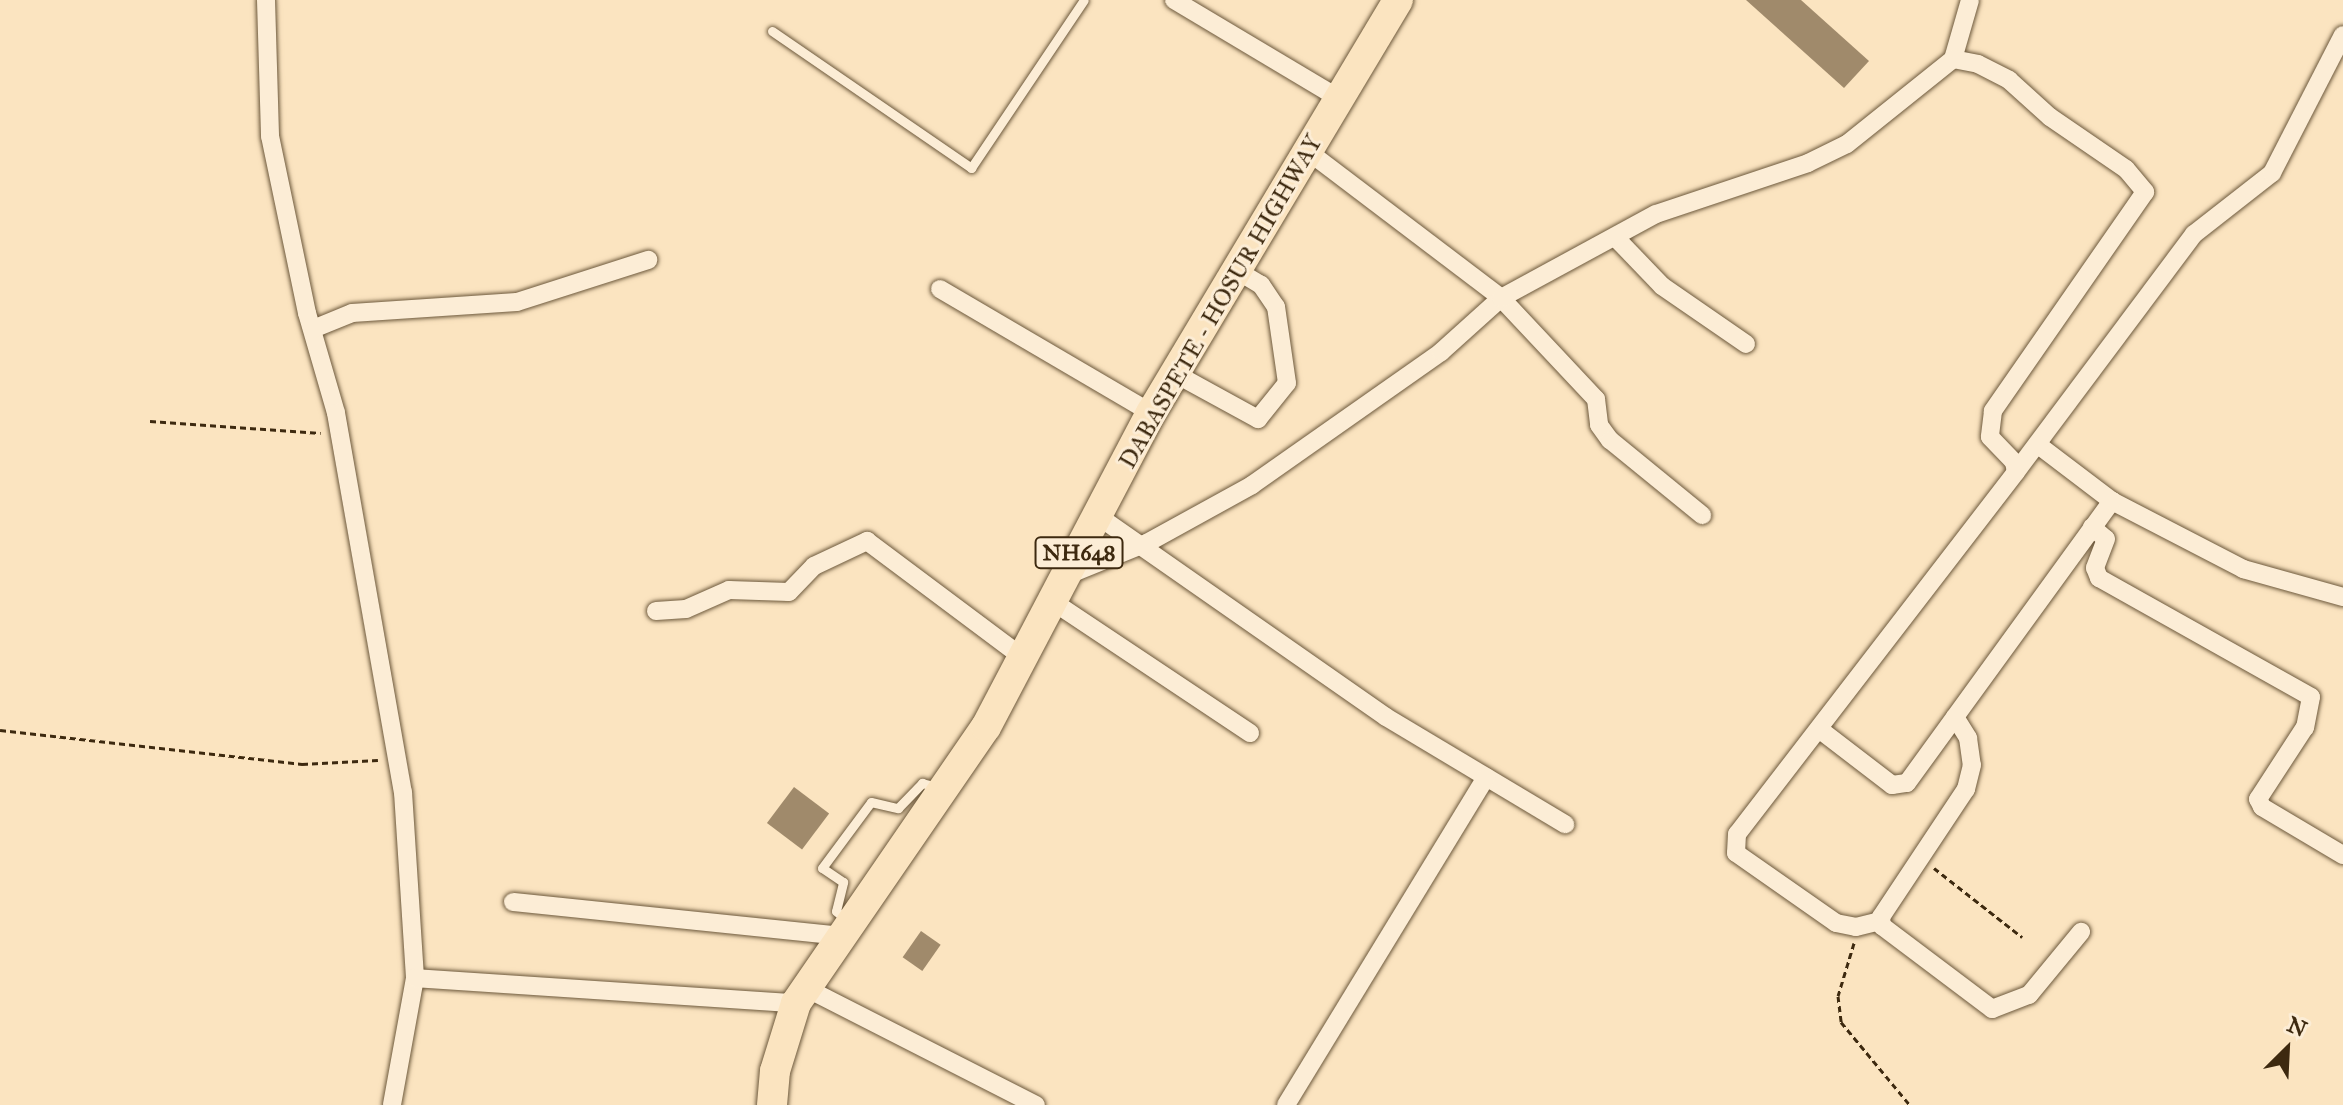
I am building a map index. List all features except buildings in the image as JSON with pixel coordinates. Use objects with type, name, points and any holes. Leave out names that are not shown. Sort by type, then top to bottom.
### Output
[{"type":"highway","name":"DABASPETE - HOSUR HIGHWAY","points":[[772,1105],[775,1071],[801,995],[845,929],[947,790],[1025,659],[1052,601],[1151,413],[1398,0]]},
{"type":"street","points":[[266,0],[270,136],[339,434],[403,792],[415,978],[392,1105]]},
{"type":"street","points":[[1174,0],[1340,99]]},
{"type":"street","points":[[1068,575],[1147,543],[1252,485],[1441,352],[1501,298],[1656,214],[1808,163],[1847,144],[1953,59],[1970,0]]},
{"type":"street","points":[[1955,717],[1968,738],[1972,765],[1966,789],[1880,921],[1856,927],[1836,923],[1736,853],[1737,834],[2016,472],[2194,234],[2272,173],[2343,35]]},
{"type":"street","points":[[1953,59],[1978,64],[2009,80],[2050,117],[2138,179],[2145,192],[1993,411],[1990,437],[2014,462],[2016,472]]},
{"type":"street","points":[[1309,152],[1501,298],[1596,399],[1599,425],[1610,440],[1702,515]]},
{"type":"street","points":[[1615,237],[1662,286],[1746,344]]},
{"type":"street","points":[[313,329],[352,313],[517,302],[648,260]]},
{"type":"street","points":[[1174,373],[1249,418],[1265,416],[1287,383],[1276,307],[1261,285],[1238,271]]},
{"type":"street","points":[[940,289],[1151,413]]},
{"type":"street","points":[[2037,444],[2112,501],[2243,569],[2343,597]]},
{"type":"street","points":[[1819,729],[1900,786],[1955,717],[2112,501]]},
{"type":"street","points":[[1098,516],[1386,717],[1565,824]]},
{"type":"street","points":[[2092,527],[2106,539],[2095,568],[2099,578],[2311,697],[2305,727],[2258,799],[2262,807],[2343,855]]},
{"type":"street","points":[[656,611],[686,609],[729,590],[789,592],[814,566],[867,541],[1025,659]]},
{"type":"street","points":[[1052,601],[1250,733]]},
{"type":"street","points":[[1286,1105],[1486,777]]},
{"type":"street","points":[[513,902],[845,929]]},
{"type":"street","points":[[1880,921],[1992,1009],[2029,995],[2081,932]]},
{"type":"street","points":[[415,978],[801,995],[1036,1105]]},
{"type":"lane","points":[[772,31],[971,168],[1084,0]]},
{"type":"lane","points":[[845,929],[836,911],[843,882],[822,868],[871,802],[898,808],[922,783],[947,790]]},
{"type":"path","points":[[150,421],[339,434]]},
{"type":"path","points":[[0,730],[302,764],[366,762],[397,756]]},
{"type":"path","points":[[1921,858],[2022,937]]},
{"type":"path","points":[[1856,927],[1849,970],[1838,996],[1841,1022],[1910,1105]]}]
